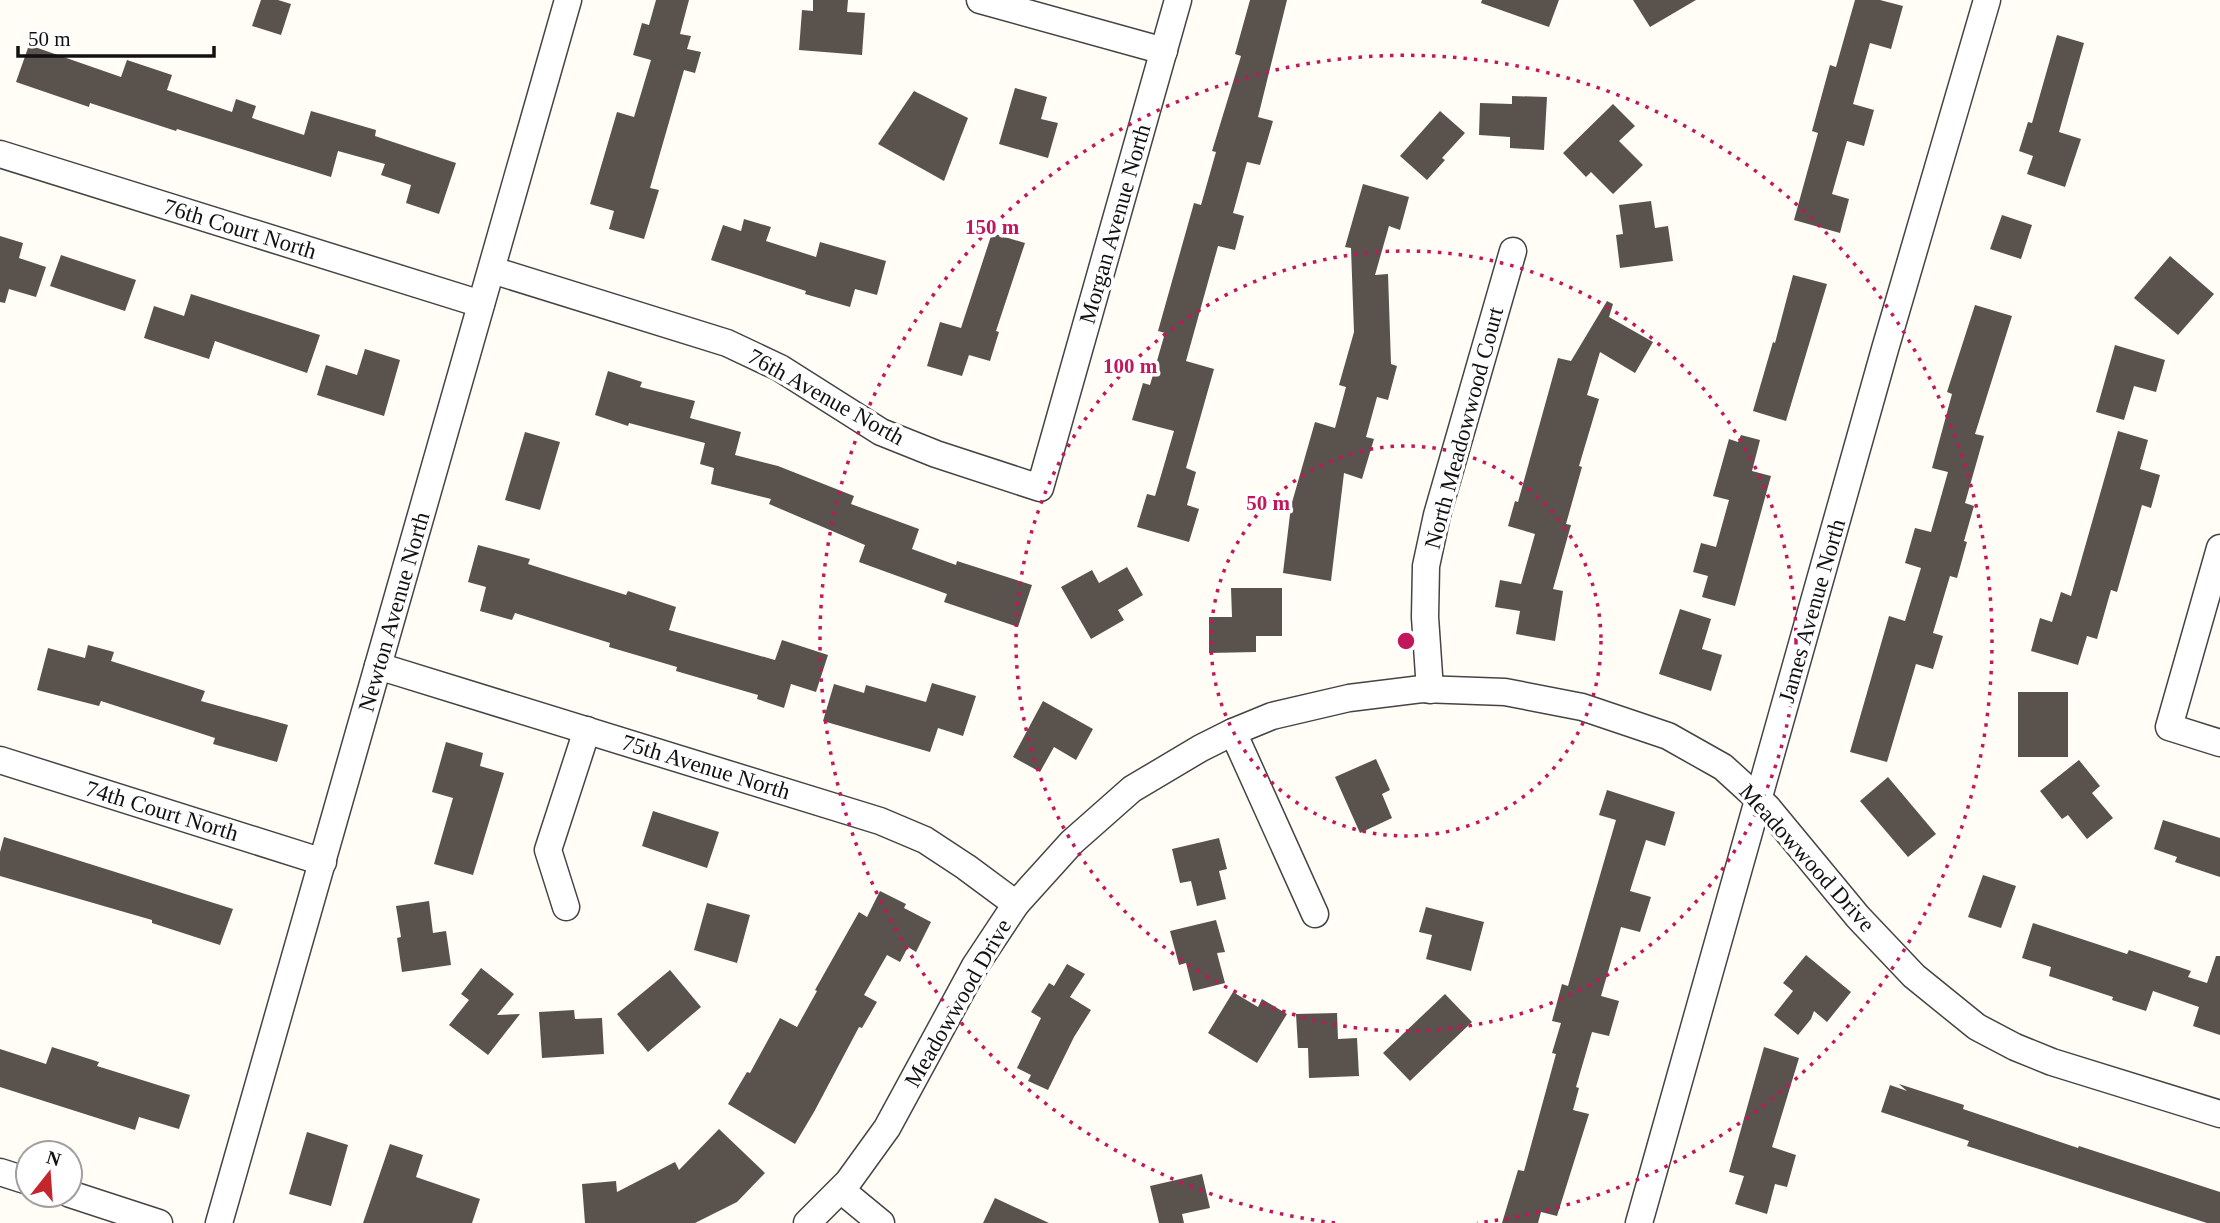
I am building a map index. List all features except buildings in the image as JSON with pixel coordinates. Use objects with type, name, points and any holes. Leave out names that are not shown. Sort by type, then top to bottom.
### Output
[{"type":"street","name":"Newton Avenue North","points":[[219,1223],[568,0]]},
{"type":"street","points":[[980,0],[1164,51]]},
{"type":"street","name":"Morgan Avenue North","points":[[1040,488],[1178,0]]},
{"type":"street","name":"James Avenue North","points":[[1639,1223],[1888,337],[1987,0]]},
{"type":"street","name":"76th Court North","points":[[0,154],[481,304]]},
{"type":"street","name":"North Meadowwood Court","points":[[1430,690],[1425,617],[1426,566],[1437,515],[1513,251]]},
{"type":"street","name":"76th Avenue North","points":[[492,270],[727,343],[780,368],[881,432],[936,454],[1040,488]]},
{"type":"street","points":[[2220,548],[2169,727],[2220,743]]},
{"type":"street","name":"75th Avenue North","points":[[378,666],[880,821],[925,840],[1016,904]]},
{"type":"street","name":"Meadowwood Drive","points":[[807,1223],[841,1190],[887,1128],[975,966],[1016,904],[1072,842],[1132,789],[1201,748],[1272,716],[1349,698],[1422,689],[1505,692],[1582,707],[1668,736],[1723,767],[1759,800],[1858,918],[1914,976],[1977,1027],[2052,1062],[2220,1114]]},
{"type":"street","points":[[566,907],[548,850],[587,730]]},
{"type":"street","points":[[1233,732],[1315,914]]},
{"type":"street","name":"74th Court North","points":[[0,760],[323,862]]},
{"type":"street","points":[[841,1190],[881,1223]]},
{"type":"street","points":[[84,1199],[159,1223]]}]
